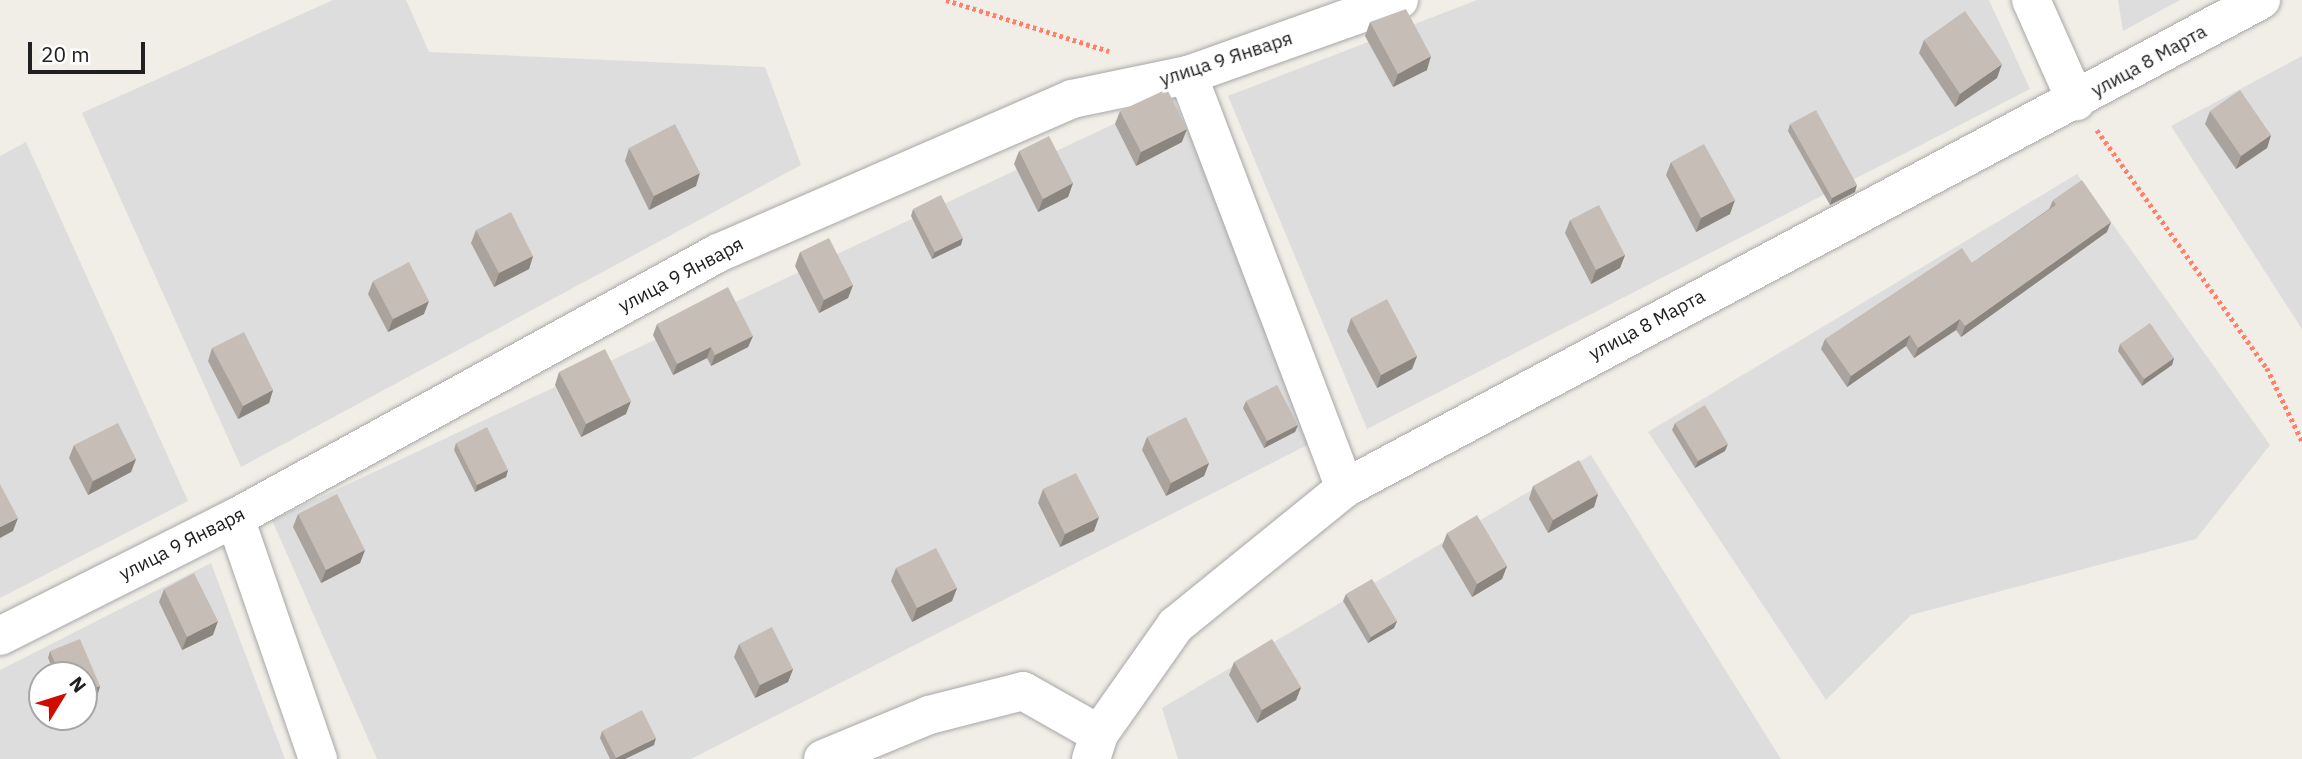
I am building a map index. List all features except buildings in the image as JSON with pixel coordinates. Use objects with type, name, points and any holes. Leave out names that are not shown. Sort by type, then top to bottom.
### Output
[{"type":"street","name":"улица 9 Января","points":[[0,636],[235,518],[718,253],[1072,99],[1188,75],[1399,0]]},
{"type":"street","points":[[2031,0],[2076,101]]},
{"type":"street","name":"улица 8 Марта","points":[[823,759],[929,715],[1023,691],[1095,746],[1176,625],[1345,488],[1546,377],[2076,101],[2261,0]]},
{"type":"street","points":[[1188,75],[1345,488]]},
{"type":"street","points":[[235,518],[318,759]]},
{"type":"path","points":[[946,0],[1112,51]]},
{"type":"path","points":[[2076,101],[2267,368],[2302,441]]},
{"type":"shaded area","points":[[333,0],[406,0],[429,52],[765,67],[801,165],[241,467],[82,113]]},
{"type":"shaded area","points":[[1477,0],[1989,0],[2030,89],[1367,429],[1228,96]]},
{"type":"shaded area","points":[[2118,0],[2180,0],[2123,31]]},
{"type":"shaded area","points":[[2302,56],[2302,329],[2171,126]]},
{"type":"shaded area","points":[[1173,96],[1319,439],[691,759],[377,759],[272,520]]},
{"type":"shaded area","points":[[26,142],[188,501],[0,598],[0,156]]},
{"type":"shaded area","points":[[2077,174],[2270,445],[2196,539],[1911,615],[1826,700],[1648,432]]},
{"type":"shaded area","points":[[1591,455],[1781,759],[1178,759],[1162,708]]},
{"type":"shaded area","points":[[211,563],[285,759],[0,759],[0,670]]}]
